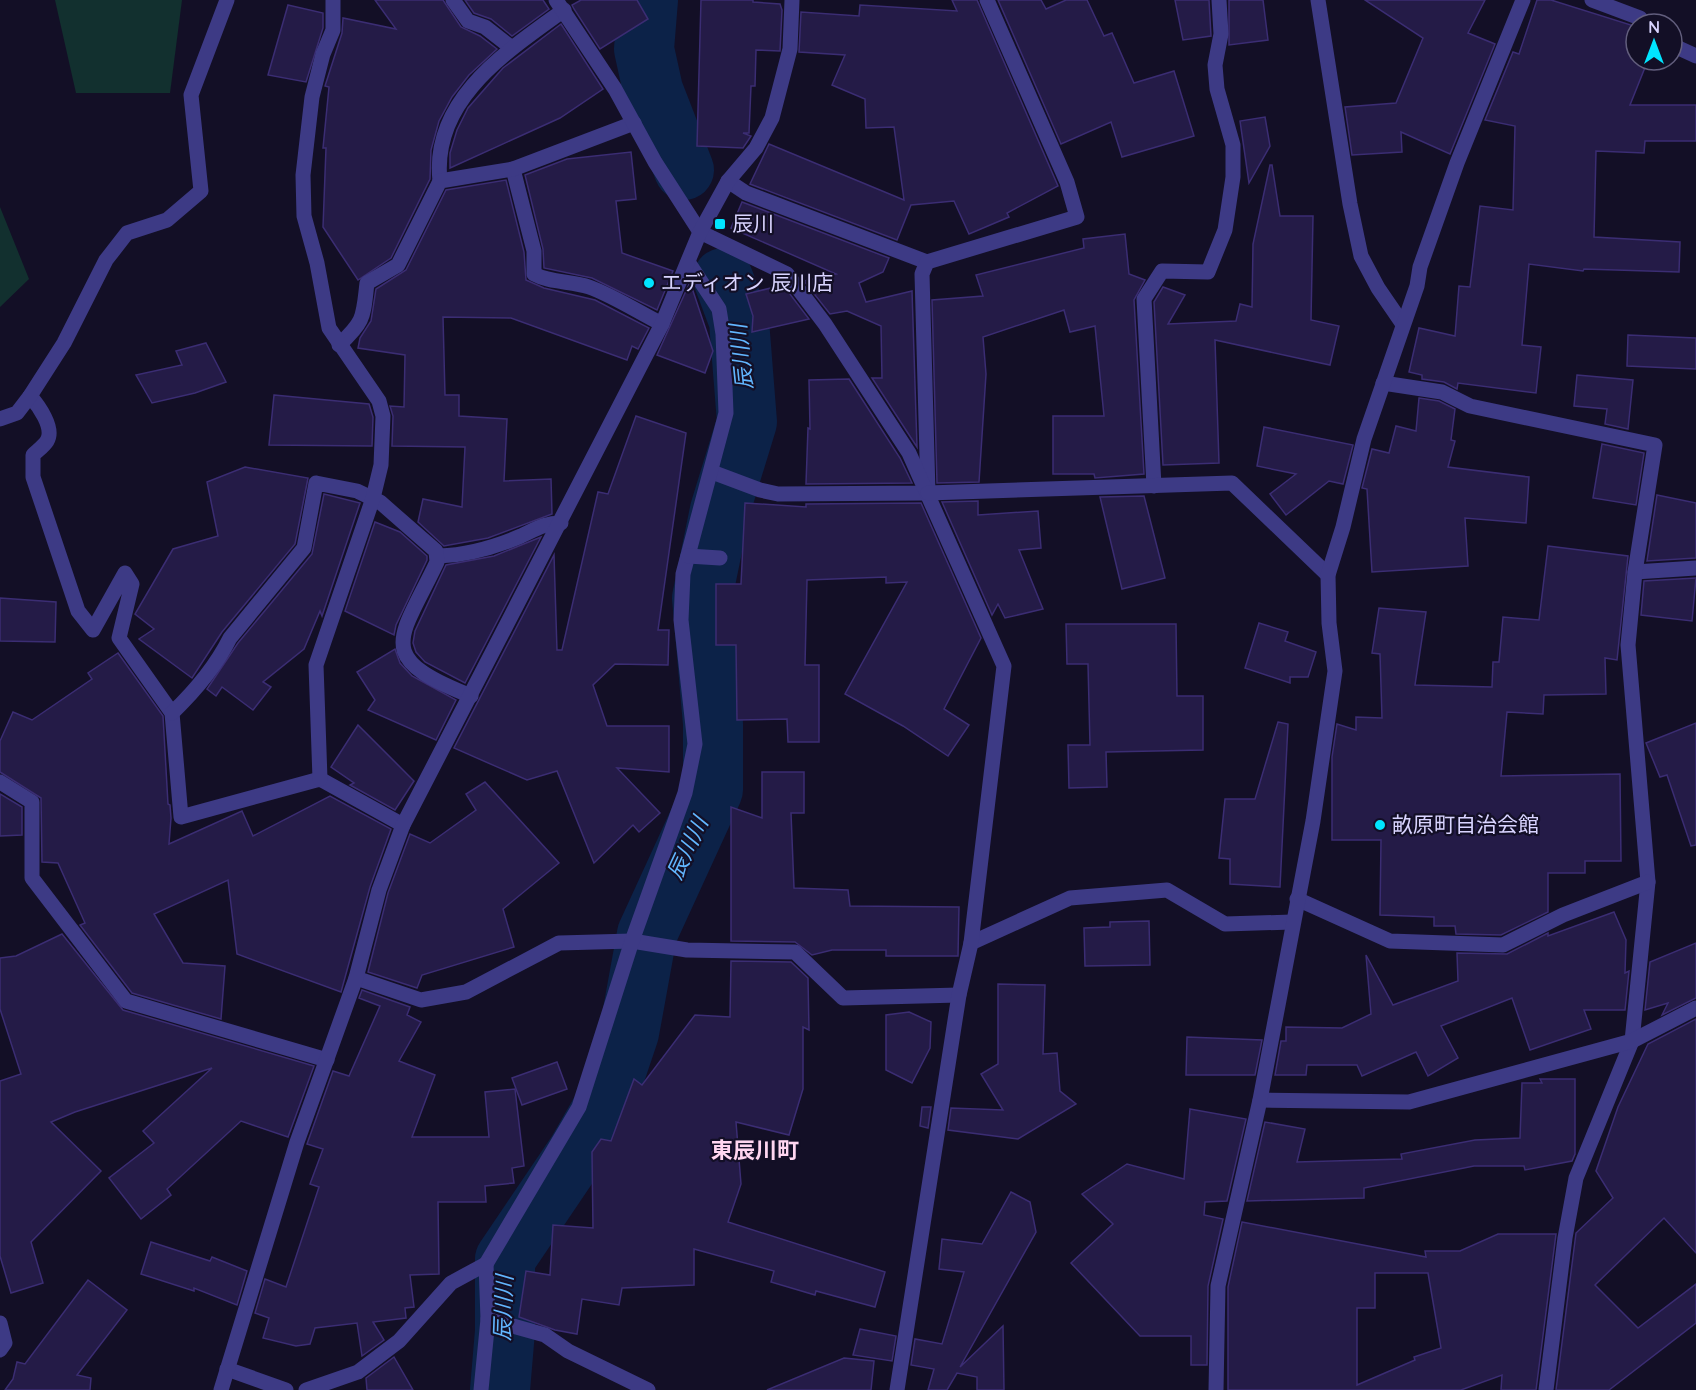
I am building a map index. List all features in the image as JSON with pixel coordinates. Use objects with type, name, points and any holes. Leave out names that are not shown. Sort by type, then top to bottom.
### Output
[{"type":"street","points":[[0,419],[17,413],[30,396],[64,343],[106,260],[127,233],[167,220],[201,191],[191,95],[227,0]]},
{"type":"street","points":[[453,0],[468,21],[485,27],[512,48]]},
{"type":"street","points":[[221,1390],[297,1142],[356,978],[379,890],[403,825],[662,324],[700,232],[728,181],[756,148],[772,118],[790,50],[792,0]]},
{"type":"street","points":[[728,181],[746,193],[927,262],[1077,217],[1067,182],[987,0]]},
{"type":"street","points":[[1154,486],[1144,299],[1162,271],[1208,272],[1226,230],[1233,177],[1233,145],[1217,88],[1215,64],[1221,34],[1219,0]]},
{"type":"street","points":[[1318,0],[1350,204],[1362,256],[1378,288],[1402,323]]},
{"type":"street","points":[[1216,1390],[1218,1286],[1260,1100],[1313,821],[1335,671],[1329,623],[1328,576],[1343,527],[1364,439],[1402,323],[1457,164],[1523,0]]},
{"type":"street","points":[[1592,0],[1624,12]]},
{"type":"street","points":[[320,779],[316,666],[373,498],[381,465],[383,416],[379,401],[329,328],[317,263],[304,216],[303,175],[312,97],[323,54],[333,30],[335,2]]},
{"type":"street","points":[[339,345],[357,328],[363,318],[367,283],[398,265],[440,181],[437,161],[445,128],[459,101],[512,48],[560,5],[700,232],[787,274],[825,324],[909,453],[1004,666],[971,943],[960,995],[897,1390]]},
{"type":"street","points":[[440,181],[513,168],[634,123]]},
{"type":"street","points":[[513,168],[534,251],[534,274],[543,279],[558,279],[590,288],[662,324]]},
{"type":"street","points":[[306,1390],[358,1372],[399,1341],[451,1283],[486,1264],[579,1107],[632,941],[685,793],[695,744],[681,620],[683,574],[726,413],[723,334],[719,309],[688,262]]},
{"type":"street","points":[[927,262],[922,274],[928,493]]},
{"type":"street","points":[[1383,383],[1442,392],[1470,406],[1655,445],[1635,572],[1628,645],[1648,882],[1632,1041],[1576,1178],[1565,1238],[1546,1390]]},
{"type":"street","points":[[30,396],[39,407],[49,434],[47,441],[33,455],[33,477],[78,611],[93,630],[125,573],[132,584],[119,638],[172,713],[181,817],[320,779],[403,825]]},
{"type":"street","points":[[712,471],[760,490],[778,494],[928,493],[1232,483],[1240,488],[1328,576]]},
{"type":"street","points":[[172,713],[192,694],[221,655],[230,638],[304,548],[316,483],[357,490],[373,498],[424,539],[439,556]]},
{"type":"street","points":[[439,556],[475,552],[521,536],[544,524],[561,523]]},
{"type":"street","points":[[439,556],[403,629],[402,646],[412,666],[447,686],[471,696]]},
{"type":"street","points":[[688,556],[720,558]]},
{"type":"street","points":[[1635,572],[1696,568]]},
{"type":"street","points":[[0,782],[32,802],[32,878],[126,1001],[327,1060]]},
{"type":"street","points":[[1297,899],[1390,941],[1503,945],[1563,915],[1648,882]]},
{"type":"street","points":[[971,943],[1070,898],[1167,890],[1226,924],[1292,922]]},
{"type":"street","points":[[356,978],[421,1000],[466,992],[559,943],[632,941],[687,950],[795,952],[843,998],[960,995]]},
{"type":"street","points":[[1260,1100],[1409,1102],[1632,1041],[1696,1008]]},
{"type":"street","points":[[481,1390],[488,1319],[486,1264]]},
{"type":"street","points":[[488,1319],[545,1335],[568,1352],[648,1390]]},
{"type":"street","points":[[0,1323],[5,1343],[0,1350]]},
{"type":"street","points":[[227,1369],[286,1390]]},
{"type":"green space","points":[[55,0],[182,0],[170,93],[76,93]]},
{"type":"green space","points":[[0,207],[29,279],[0,307]]},
{"type":"building","points":[[375,0],[443,0],[461,27],[480,36],[497,49],[469,75],[452,97],[439,121],[431,150],[430,179],[391,258],[358,280],[323,227],[326,148],[323,148],[329,87],[325,86],[342,33],[343,18],[396,29]]},
{"type":"building","points":[[465,0],[543,0],[549,9],[512,36],[491,19],[474,13]]},
{"type":"building","points":[[581,0],[637,0],[648,19],[600,49],[572,5]]},
{"type":"building","points":[[701,0],[753,0],[753,2],[780,4],[782,10],[780,51],[756,50],[755,86],[751,86],[749,133],[743,133],[751,136],[743,148],[697,146]]},
{"type":"building","points":[[952,0],[977,0],[1058,186],[1007,213],[1009,217],[969,234],[954,201],[911,205],[897,240],[750,184],[769,144],[904,200],[894,127],[866,128],[865,99],[832,85],[845,55],[799,52],[801,12],[859,16],[860,5],[957,11]]},
{"type":"building","points":[[998,0],[1041,0],[1046,9],[1066,0],[1087,0],[1104,36],[1112,33],[1134,83],[1174,71],[1194,136],[1122,157],[1111,122],[1061,144]]},
{"type":"building","points":[[1175,0],[1209,0],[1211,36],[1183,40]]},
{"type":"building","points":[[1229,0],[1263,0],[1268,40],[1229,45]]},
{"type":"building","points":[[1365,0],[1485,0],[1468,33],[1495,44],[1450,154],[1401,132],[1402,152],[1352,155],[1345,107],[1396,103],[1423,38]]},
{"type":"building","points":[[1537,0],[1551,0],[1624,23],[1624,72],[1643,72],[1630,105],[1696,105],[1696,141],[1645,141],[1644,153],[1596,151],[1594,237],[1680,242],[1679,272],[1584,269],[1583,271],[1529,264],[1522,345],[1541,347],[1536,393],[1458,383],[1457,389],[1444,382],[1422,379],[1422,375],[1409,372],[1419,328],[1455,336],[1459,286],[1470,287],[1480,206],[1513,210],[1515,126],[1485,120],[1513,52],[1519,54]]},
{"type":"building","points":[[288,5],[323,13],[323,28],[306,82],[268,75]]},
{"type":"building","points":[[561,24],[603,89],[560,118],[450,168],[450,153],[457,130],[468,108],[503,68]]},
{"type":"building","points":[[1265,117],[1270,146],[1249,183],[1240,121]]},
{"type":"building","points":[[631,152],[636,199],[616,201],[622,253],[673,271],[657,310],[592,278],[544,268],[543,249],[525,175],[567,159]]},
{"type":"building","points":[[1270,165],[1272,165],[1280,216],[1313,216],[1311,320],[1339,326],[1330,365],[1215,340],[1219,463],[1163,465],[1154,302],[1163,287],[1185,295],[1168,324],[1236,321],[1240,304],[1252,307],[1253,244]]},
{"type":"building","points":[[506,180],[524,252],[526,280],[544,288],[595,300],[649,328],[638,349],[632,346],[627,360],[511,318],[443,317],[445,395],[459,395],[459,416],[507,419],[504,481],[551,479],[552,514],[488,538],[444,546],[418,522],[423,499],[462,507],[465,447],[392,446],[393,416],[390,406],[404,407],[405,355],[358,348],[360,338],[371,321],[376,289],[406,270],[446,190]]},
{"type":"building","points":[[742,202],[889,258],[883,272],[859,283],[866,302],[912,291],[917,447],[872,378],[882,378],[881,326],[847,311],[830,314],[804,281],[836,274],[731,228]]},
{"type":"building","points":[[1125,234],[1129,274],[1145,280],[1134,300],[1144,474],[1095,478],[1094,474],[1053,474],[1053,416],[1104,416],[1095,326],[1070,332],[1064,310],[983,337],[986,374],[979,482],[937,483],[932,300],[983,296],[976,275],[1084,248],[1083,239]]},
{"type":"building","points":[[690,282],[713,351],[705,373],[657,355]]},
{"type":"building","points":[[783,285],[809,319],[752,332],[753,316],[746,294]]},
{"type":"building","points":[[1628,335],[1696,338],[1696,369],[1627,366]]},
{"type":"building","points":[[206,343],[226,382],[195,393],[152,403],[136,375],[182,365],[176,351]]},
{"type":"building","points":[[1577,375],[1633,380],[1628,429],[1605,424],[1607,409],[1574,406]]},
{"type":"building","points":[[849,379],[900,458],[912,483],[806,484],[808,428],[810,429],[809,380]]},
{"type":"building","points":[[274,395],[369,404],[373,417],[372,446],[269,445]]},
{"type":"building","points":[[1419,398],[1439,401],[1455,409],[1451,440],[1455,441],[1448,467],[1529,477],[1526,523],[1465,518],[1468,566],[1372,572],[1367,489],[1362,488],[1372,449],[1389,453],[1396,426],[1416,431]]},
{"type":"building","points":[[636,416],[686,433],[658,630],[669,630],[668,665],[615,664],[593,685],[607,726],[669,726],[669,772],[617,768],[660,813],[639,832],[633,825],[594,863],[557,771],[527,780],[454,748],[554,555],[557,650],[562,650],[598,492],[608,494]]},
{"type":"building","points":[[1264,427],[1353,445],[1343,484],[1329,481],[1286,515],[1270,494],[1296,474],[1257,466]]},
{"type":"building","points":[[1602,444],[1644,453],[1636,505],[1593,498]]},
{"type":"building","points":[[245,467],[308,478],[295,544],[222,632],[192,678],[139,639],[154,629],[135,614],[173,549],[218,536],[207,482]]},
{"type":"building","points":[[324,494],[360,503],[322,616],[320,611],[304,649],[263,682],[271,687],[253,710],[222,687],[216,696],[207,689],[238,643],[312,554]]},
{"type":"building","points":[[1657,495],[1696,503],[1696,558],[1647,561]]},
{"type":"building","points":[[1144,496],[1165,578],[1122,589],[1100,497]]},
{"type":"building","points":[[978,501],[978,515],[1038,511],[1041,548],[1019,550],[1043,609],[1005,618],[998,604],[992,615],[942,502]]},
{"type":"building","points":[[745,503],[806,507],[806,504],[921,503],[981,638],[944,709],[969,725],[948,756],[903,726],[845,694],[907,582],[886,583],[886,577],[807,580],[805,665],[819,665],[819,742],[788,742],[787,719],[737,720],[736,645],[716,645],[716,584],[741,584]]},
{"type":"building","points":[[375,522],[400,532],[427,556],[396,625],[394,635],[345,611]]},
{"type":"building","points":[[541,537],[465,683],[425,662],[416,652],[413,643],[415,631],[446,565],[494,556]]},
{"type":"building","points":[[1548,546],[1628,556],[1617,660],[1605,658],[1606,694],[1544,695],[1543,714],[1507,712],[1501,776],[1620,774],[1621,861],[1585,861],[1585,873],[1548,873],[1548,912],[1501,935],[1456,934],[1455,926],[1434,926],[1434,917],[1380,915],[1381,840],[1332,840],[1332,757],[1337,724],[1356,730],[1356,717],[1382,718],[1380,654],[1372,653],[1379,608],[1426,612],[1415,685],[1492,687],[1493,662],[1499,662],[1503,617],[1539,620]]},
{"type":"building","points":[[1696,578],[1692,621],[1641,615],[1644,581]]},
{"type":"building","points":[[0,598],[56,602],[55,642],[0,641]]},
{"type":"building","points":[[1259,623],[1288,632],[1285,641],[1316,652],[1308,677],[1290,677],[1290,683],[1245,668]]},
{"type":"building","points":[[1066,624],[1176,624],[1177,696],[1203,696],[1203,750],[1106,752],[1107,787],[1069,788],[1068,745],[1090,745],[1088,664],[1067,664]]},
{"type":"building","points":[[395,649],[400,663],[412,676],[456,700],[436,740],[368,710],[375,700],[357,672]]},
{"type":"building","points":[[118,653],[163,716],[168,804],[171,818],[169,844],[242,811],[253,836],[330,796],[391,829],[370,887],[341,992],[237,954],[228,880],[154,914],[183,963],[225,966],[221,1019],[132,993],[80,925],[85,923],[58,863],[42,862],[41,798],[0,772],[0,741],[13,712],[32,720],[92,679],[88,673]]},
{"type":"building","points":[[1278,722],[1288,724],[1280,887],[1230,884],[1230,859],[1219,858],[1225,799],[1255,799]]},
{"type":"building","points":[[1696,723],[1696,845],[1691,846],[1667,775],[1660,777],[1646,743]]},
{"type":"building","points":[[358,725],[414,781],[395,810],[350,785],[354,783],[331,767]]},
{"type":"building","points":[[762,772],[804,772],[804,813],[791,813],[794,888],[848,890],[850,906],[959,907],[958,956],[886,956],[886,950],[832,950],[812,955],[795,942],[731,941],[731,807],[762,818]]},
{"type":"building","points":[[485,782],[559,863],[503,909],[514,947],[422,975],[417,988],[368,972],[388,893],[410,834],[430,843],[476,810],[466,794]]},
{"type":"building","points":[[0,794],[22,807],[22,835],[0,836]]},
{"type":"building","points":[[1614,912],[1626,940],[1625,973],[1629,971],[1625,1010],[1584,1010],[1591,1029],[1530,1050],[1512,998],[1441,1026],[1458,1058],[1428,1076],[1416,1052],[1362,1076],[1357,1065],[1307,1065],[1306,1075],[1275,1075],[1281,1041],[1286,1041],[1286,1027],[1342,1028],[1371,1014],[1366,955],[1393,1005],[1458,981],[1457,953],[1507,954],[1548,933],[1548,936]]},
{"type":"building","points":[[1149,921],[1150,965],[1085,966],[1084,928],[1110,927],[1110,922]]},
{"type":"building","points":[[62,934],[123,1010],[314,1066],[288,1137],[241,1121],[167,1189],[171,1195],[141,1219],[109,1178],[154,1143],[143,1131],[212,1068],[75,1112],[51,1122],[101,1171],[31,1242],[43,1283],[11,1293],[0,1256],[0,1081],[21,1074],[0,1009],[0,958],[16,956]]},
{"type":"building","points":[[1696,943],[1696,998],[1662,1015],[1668,1003],[1645,1010],[1650,962]]},
{"type":"building","points":[[731,961],[791,962],[808,978],[809,1030],[803,1027],[803,1089],[789,1135],[736,1122],[741,1184],[728,1222],[885,1272],[875,1307],[816,1291],[815,1295],[771,1282],[774,1271],[694,1249],[694,1285],[622,1288],[619,1305],[582,1299],[577,1334],[555,1330],[519,1317],[526,1271],[550,1275],[553,1225],[593,1228],[592,1152],[601,1139],[611,1141],[634,1079],[642,1085],[695,1015],[730,1017]]},
{"type":"building","points":[[998,984],[1045,985],[1043,1054],[1057,1053],[1060,1091],[1076,1104],[1018,1139],[948,1130],[951,1108],[1003,1110],[981,1074],[998,1064]]},
{"type":"building","points":[[362,990],[410,1007],[407,1015],[421,1022],[399,1061],[435,1075],[412,1137],[489,1137],[485,1092],[515,1089],[524,1166],[512,1168],[514,1183],[485,1186],[486,1202],[438,1202],[439,1274],[410,1275],[414,1307],[405,1308],[406,1318],[373,1322],[384,1340],[362,1356],[357,1323],[315,1328],[310,1344],[296,1346],[263,1338],[269,1318],[255,1313],[265,1279],[286,1287],[319,1187],[310,1184],[323,1149],[307,1144],[333,1071],[349,1076],[380,1006],[359,998]]},
{"type":"building","points":[[909,1012],[931,1022],[930,1048],[912,1083],[886,1070],[886,1015]]},
{"type":"building","points":[[1696,1019],[1696,1253],[1664,1218],[1595,1285],[1638,1328],[1696,1284],[1696,1323],[1609,1390],[1556,1390],[1576,1233],[1613,1198],[1596,1171],[1618,1107],[1648,1044]]},
{"type":"building","points":[[1187,1037],[1262,1040],[1255,1075],[1186,1075]]},
{"type":"building","points":[[557,1062],[567,1089],[522,1105],[512,1078]]},
{"type":"building","points":[[1540,1079],[1575,1079],[1575,1154],[1572,1161],[1525,1170],[1524,1166],[1474,1166],[1364,1188],[1364,1198],[1247,1201],[1265,1122],[1305,1129],[1297,1162],[1402,1159],[1401,1154],[1475,1140],[1520,1138],[1522,1083],[1542,1083]]},
{"type":"building","points":[[922,1107],[931,1107],[928,1128],[920,1126]]},
{"type":"building","points":[[1190,1109],[1246,1119],[1227,1201],[1205,1202],[1204,1215],[1223,1219],[1208,1286],[1207,1365],[1191,1365],[1191,1336],[1140,1336],[1071,1263],[1113,1224],[1082,1194],[1127,1164],[1184,1179]]},
{"type":"building","points":[[1011,1192],[1030,1202],[1036,1232],[960,1367],[1003,1326],[1004,1390],[977,1390],[977,1377],[957,1373],[947,1390],[928,1390],[934,1369],[911,1365],[915,1339],[942,1344],[964,1272],[939,1269],[942,1239],[982,1244]]},
{"type":"building","points":[[1242,1222],[1426,1257],[1425,1251],[1460,1251],[1498,1234],[1556,1234],[1536,1390],[1501,1390],[1502,1375],[1461,1390],[1228,1390],[1228,1287]],"holes":[[[1375,1273],[1428,1273],[1441,1348],[1414,1357],[1415,1360],[1357,1385],[1357,1308],[1375,1308]]]},
{"type":"building","points":[[151,1242],[210,1261],[212,1257],[247,1271],[237,1305],[194,1288],[194,1291],[141,1274]]},
{"type":"building","points":[[88,1280],[127,1310],[77,1375],[91,1378],[90,1390],[5,1390],[13,1379],[17,1362],[25,1364]]},
{"type":"building","points":[[860,1329],[896,1336],[892,1361],[853,1355]]},
{"type":"building","points":[[394,1357],[413,1390],[367,1390],[366,1378]]},
{"type":"building","points":[[844,1358],[874,1361],[871,1390],[767,1390]]},
{"type":"waterway","name":"辰川川","points":[[648,0],[644,49],[653,90],[684,170]]},
{"type":"waterway","name":"辰川川","points":[[500,1390],[505,1331],[505,1259],[578,1151],[605,1104],[629,1033],[647,934],[713,790],[713,724],[702,598],[720,510],[747,422],[739,321],[723,278]]},
{"type":"place","name":"辰川","points":[[720,224]]},
{"type":"place","name":"エディオン 辰川店","points":[[649,283]]},
{"type":"place","name":"畝原町自治会館","points":[[1380,825]]},
{"type":"district","name":"東辰川町","points":[[755,1150]]}]
